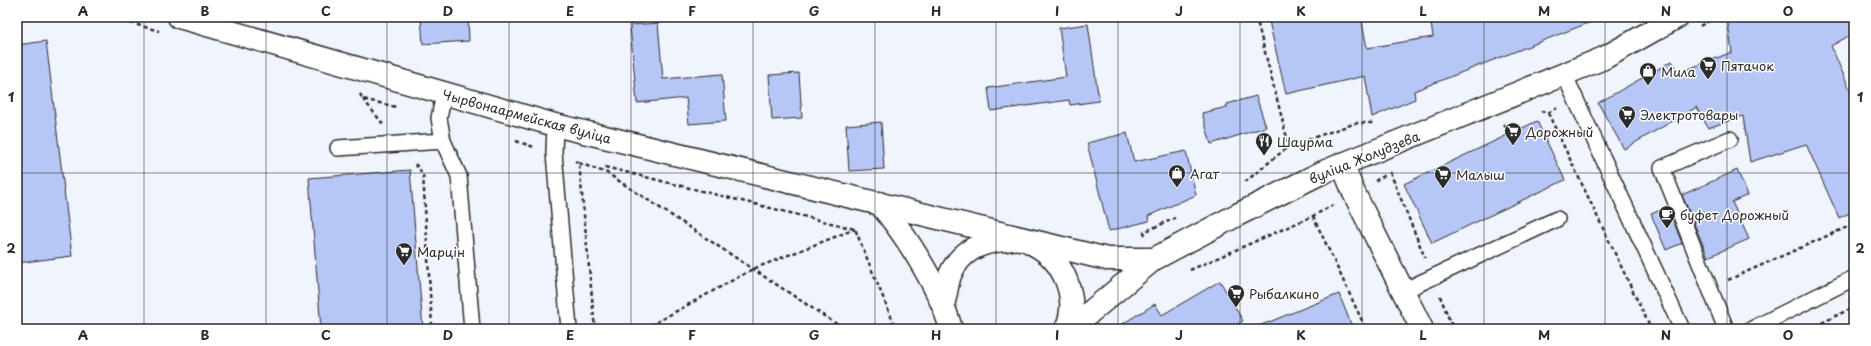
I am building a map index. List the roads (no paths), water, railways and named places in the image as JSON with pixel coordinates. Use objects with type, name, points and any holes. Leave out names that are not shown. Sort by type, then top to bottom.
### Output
[{"type":"street","name":"Чырвонаармейская вуліца","points":[[179,17],[359,70],[555,125],[1022,239]]},
{"type":"street","name":"вуліца Жолудзева","points":[[1070,329],[1154,259],[1307,180],[1342,164],[1604,58],[1676,17]]},
{"type":"street","points":[[1342,164],[1354,193],[1422,329]]},
{"type":"street","points":[[878,203],[901,230],[943,305],[952,328]]},
{"type":"street","points":[[943,305],[950,275],[958,263],[972,248],[990,240],[1022,239],[1107,259],[1154,259]]},
{"type":"street","points":[[1022,239],[1045,250],[1061,268],[1068,284],[1072,303],[1066,329]]},
{"type":"lane","points":[[1564,74],[1682,329]]},
{"type":"lane","points":[[444,94],[440,118],[443,141],[459,176],[472,329]]},
{"type":"lane","points":[[555,125],[554,153],[568,329]]},
{"type":"lane","points":[[1726,329],[1662,168],[1730,139]]},
{"type":"lane","points":[[338,148],[443,141]]},
{"type":"lane","points":[[1404,291],[1557,219]]},
{"type":"lane","points":[[1752,329],[1854,278]]},
{"type":"place","name":"Пятачок","points":[[1708,80]]},
{"type":"place","name":"Мила","points":[[1648,86]]},
{"type":"place","name":"Электротовары","points":[[1627,129]]},
{"type":"place","name":"Дорожный","points":[[1513,146]]},
{"type":"place","name":"Шаурма","points":[[1264,156]]},
{"type":"place","name":"Агат","points":[[1177,188]]},
{"type":"place","name":"Малыш","points":[[1443,189]]},
{"type":"place","name":"буфет Дорожный","points":[[1667,229]]},
{"type":"place","name":"Марцін","points":[[404,266]]},
{"type":"place","name":"Рыбалкино","points":[[1236,308]]}]
